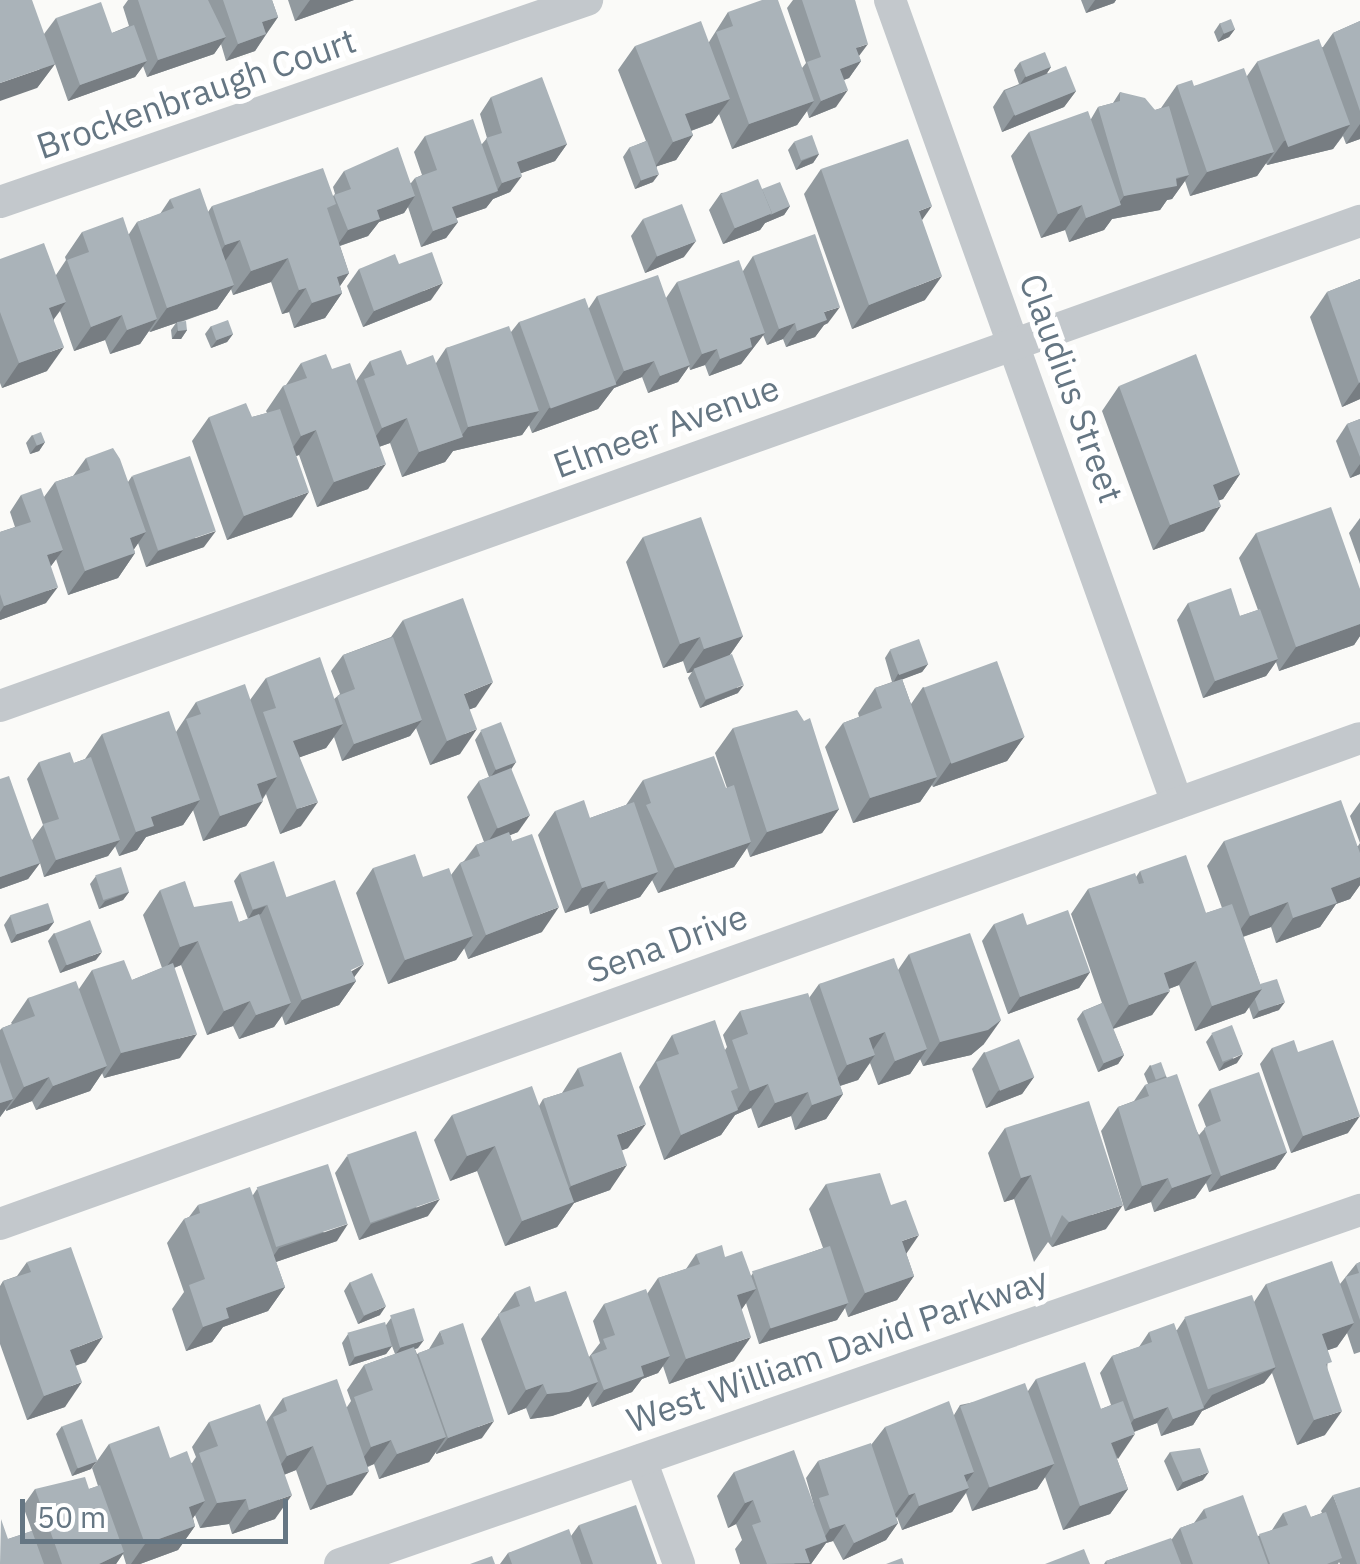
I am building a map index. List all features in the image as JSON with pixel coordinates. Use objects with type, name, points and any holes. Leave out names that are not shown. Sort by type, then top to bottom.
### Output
[{"type":"street","name":"Brockenbraugh Court","points":[[0,202],[588,0]]},
{"type":"street","name":"Claudius Street","points":[[890,0],[1177,803]]},
{"type":"street","name":"Elmeer Avenue","points":[[0,706],[1360,221]]},
{"type":"street","name":"Sena Drive","points":[[0,1224],[1360,738]]},
{"type":"street","name":"West William David Parkway","points":[[340,1564],[1360,1210]]},
{"type":"street","points":[[641,1460],[679,1564]]},
{"type":"building","points":[[0,0],[32,0],[55,64],[0,83]]},
{"type":"building","points":[[138,0],[208,0],[226,37],[158,60]]},
{"type":"building","points":[[223,0],[272,0],[278,17],[262,22],[266,34],[238,44]]},
{"type":"building","points":[[762,0],[778,0],[814,101],[749,124],[716,32],[733,26],[728,12]]},
{"type":"building","points":[[802,0],[855,0],[868,44],[856,48],[861,61],[840,69],[848,90],[821,101],[807,62],[821,57]]},
{"type":"building","points":[[101,2],[112,33],[134,25],[147,61],[80,85],[56,18]]},
{"type":"building","points":[[1231,19],[1235,29],[1224,34],[1220,23]]},
{"type":"building","points":[[701,21],[730,99],[685,114],[693,135],[673,142],[635,46]]},
{"type":"building","points":[[1360,21],[1360,111],[1333,33]]},
{"type":"building","points":[[1319,39],[1350,125],[1288,147],[1257,62]]},
{"type":"building","points":[[1045,52],[1051,67],[1026,77],[1020,62]]},
{"type":"building","points":[[1066,66],[1076,91],[1015,116],[1005,91]]},
{"type":"building","points":[[1244,68],[1274,152],[1207,172],[1177,85],[1192,80],[1194,86]]},
{"type":"building","points":[[542,77],[567,144],[517,162],[522,176],[502,183],[486,138],[502,133],[491,97]]},
{"type":"building","points":[[1120,92],[1145,98],[1155,110],[1169,106],[1189,175],[1176,178],[1177,186],[1124,196],[1098,107],[1120,101]]},
{"type":"building","points":[[1088,111],[1121,205],[1086,218],[1082,205],[1058,214],[1029,132]]},
{"type":"building","points":[[473,119],[498,191],[452,207],[458,222],[433,231],[415,178],[437,170],[425,136]]},
{"type":"building","points":[[812,135],[819,154],[801,160],[794,141]]},
{"type":"building","points":[[908,139],[932,206],[919,211],[942,276],[869,305],[821,169]]},
{"type":"building","points":[[647,141],[659,174],[641,180],[629,147]]},
{"type":"building","points":[[398,147],[415,196],[377,210],[380,219],[348,230],[334,195],[351,189],[344,171]]},
{"type":"building","points":[[323,168],[336,204],[327,208],[349,273],[337,277],[342,293],[312,303],[306,288],[299,290],[288,258],[251,271],[240,240],[225,245],[212,206]]},
{"type":"building","points":[[758,179],[772,213],[735,228],[721,194]]},
{"type":"building","points":[[780,182],[790,206],[770,215],[762,189]]},
{"type":"building","points":[[200,188],[234,285],[167,308],[137,222],[174,208],[170,199]]},
{"type":"building","points":[[682,204],[696,241],[657,256],[643,219]]},
{"type":"building","points":[[123,217],[157,319],[127,330],[122,315],[91,327],[67,260],[89,252],[82,232]]},
{"type":"building","points":[[815,234],[840,307],[824,312],[827,320],[797,331],[795,323],[779,329],[753,256]]},
{"type":"building","points":[[44,243],[66,302],[49,308],[64,347],[19,363],[0,312],[0,259]]},
{"type":"building","points":[[432,252],[443,283],[374,311],[359,269],[395,254],[399,264]]},
{"type":"building","points":[[739,260],[765,333],[750,338],[752,347],[720,359],[717,349],[702,354],[677,282]]},
{"type":"building","points":[[658,275],[690,365],[660,376],[654,361],[624,371],[597,296]]},
{"type":"building","points":[[1360,279],[1360,382],[1359,383],[1327,292]]},
{"type":"building","points":[[585,298],[616,384],[551,408],[519,322]]},
{"type":"building","points":[[228,320],[233,334],[216,340],[211,326]]},
{"type":"building","points":[[186,321],[187,330],[178,331],[177,322]]},
{"type":"building","points":[[509,326],[539,411],[468,427],[446,348]]},
{"type":"building","points":[[401,350],[407,365],[433,355],[463,437],[419,452],[407,418],[382,428],[364,379],[375,375],[370,361]]},
{"type":"building","points":[[326,354],[332,369],[350,363],[386,464],[334,482],[316,430],[301,436],[283,386],[307,378],[301,363]]},
{"type":"building","points":[[1196,354],[1240,474],[1213,485],[1221,506],[1170,525],[1119,386]]},
{"type":"building","points":[[246,403],[252,417],[280,409],[309,492],[244,516],[209,417]]},
{"type":"building","points":[[1360,419],[1360,457],[1347,424]]},
{"type":"building","points":[[41,432],[45,442],[37,446],[33,435]]},
{"type":"building","points":[[113,448],[146,532],[130,538],[135,553],[85,571],[55,482],[90,470],[86,458]]},
{"type":"building","points":[[190,456],[216,531],[158,551],[132,476]]},
{"type":"building","points":[[41,488],[63,550],[47,555],[58,587],[4,606],[0,594],[0,532],[31,522],[21,495]]},
{"type":"building","points":[[1331,507],[1360,589],[1360,624],[1296,647],[1256,533]]},
{"type":"building","points":[[701,517],[743,636],[704,649],[700,637],[680,644],[643,537]]},
{"type":"building","points":[[1231,588],[1240,616],[1260,609],[1278,659],[1215,681],[1188,603]]},
{"type":"building","points":[[463,598],[493,682],[464,694],[477,729],[447,741],[403,620]]},
{"type":"building","points":[[393,637],[422,720],[354,744],[337,696],[355,689],[343,655]]},
{"type":"building","points":[[919,639],[928,664],[899,675],[890,650]]},
{"type":"building","points":[[732,654],[744,685],[706,700],[694,669]]},
{"type":"building","points":[[320,657],[343,724],[293,741],[318,802],[297,809],[263,712],[276,708],[266,678]]},
{"type":"building","points":[[997,661],[1025,737],[951,764],[924,688]]},
{"type":"building","points":[[902,679],[937,777],[870,798],[843,723],[882,708],[875,688]]},
{"type":"building","points":[[245,684],[277,777],[257,784],[263,801],[220,816],[186,719],[201,714],[196,702]]},
{"type":"building","points":[[797,710],[804,721],[810,718],[839,809],[767,832],[733,728]]},
{"type":"building","points":[[169,711],[200,800],[151,817],[154,826],[136,832],[102,734]]},
{"type":"building","points":[[501,722],[516,762],[496,770],[480,730]]},
{"type":"building","points":[[70,752],[74,763],[91,757],[120,840],[56,860],[43,824],[59,819],[39,762]]},
{"type":"building","points":[[714,756],[726,788],[734,785],[751,842],[675,868],[646,805],[651,803],[643,780]]},
{"type":"building","points":[[511,768],[530,815],[498,828],[479,781]]},
{"type":"building","points":[[9,776],[40,863],[0,877],[0,779]]},
{"type":"building","points":[[584,800],[590,818],[634,802],[658,872],[608,889],[605,881],[582,888],[555,811]]},
{"type":"building","points":[[1341,800],[1360,853],[1360,877],[1331,888],[1337,903],[1293,918],[1288,902],[1250,916],[1224,841]]},
{"type":"building","points":[[509,832],[512,841],[532,834],[559,907],[486,935],[460,863],[480,856],[476,845]]},
{"type":"building","points":[[415,854],[423,877],[449,868],[473,936],[405,960],[373,868]]},
{"type":"building","points":[[1186,855],[1206,913],[1232,904],[1262,989],[1212,1006],[1196,961],[1164,973],[1170,991],[1129,1005],[1088,889],[1135,873],[1139,884],[1144,883],[1140,871]]},
{"type":"building","points":[[274,861],[287,898],[253,910],[240,873]]},
{"type":"building","points":[[121,867],[129,892],[103,900],[95,875]]},
{"type":"building","points":[[335,880],[364,964],[351,970],[356,981],[302,1000],[267,904]]},
{"type":"building","points":[[185,881],[194,907],[232,901],[239,922],[259,914],[291,1003],[256,1015],[250,1001],[224,1011],[198,941],[180,947],[160,890]]},
{"type":"building","points":[[48,903],[54,922],[16,934],[10,915]]},
{"type":"building","points":[[1068,910],[1090,972],[1020,997],[994,924],[1023,913],[1027,925]]},
{"type":"building","points":[[90,920],[102,952],[67,965],[55,934]]},
{"type":"building","points":[[970,933],[1001,1020],[988,1030],[940,1042],[909,954]]},
{"type":"building","points":[[894,958],[927,1049],[895,1061],[885,1032],[869,1038],[875,1055],[847,1065],[819,984]]},
{"type":"building","points":[[124,960],[132,980],[173,963],[197,1034],[121,1053],[92,970]]},
{"type":"building","points":[[1277,979],[1285,1002],[1259,1011],[1255,999],[1262,989],[1260,984]]},
{"type":"building","points":[[76,981],[107,1066],[53,1086],[49,1077],[24,1087],[2,1028],[35,1016],[28,998]]},
{"type":"building","points":[[808,993],[843,1094],[812,1105],[808,1092],[775,1103],[768,1084],[750,1091],[732,1040],[748,1034],[740,1011]]},
{"type":"building","points":[[1103,1003],[1124,1055],[1104,1063],[1083,1011]]},
{"type":"building","points":[[715,1020],[738,1088],[731,1091],[738,1110],[681,1135],[656,1062],[679,1054],[672,1035]]},
{"type":"building","points":[[1232,1025],[1243,1054],[1223,1062],[1211,1033]]},
{"type":"building","points":[[1019,1039],[1034,1077],[1000,1091],[985,1053]]},
{"type":"building","points":[[1294,1040],[1298,1052],[1333,1040],[1360,1116],[1303,1136],[1272,1048]]},
{"type":"building","points":[[621,1052],[646,1124],[617,1135],[627,1165],[571,1186],[543,1099],[584,1086],[578,1068]]},
{"type":"building","points":[[0,1062],[13,1099],[0,1103]]},
{"type":"building","points":[[1161,1062],[1166,1076],[1156,1080],[1151,1066]]},
{"type":"building","points":[[1259,1072],[1287,1152],[1221,1176],[1204,1128],[1221,1121],[1210,1089]]},
{"type":"building","points":[[1177,1074],[1212,1174],[1172,1188],[1168,1178],[1142,1186],[1118,1107],[1149,1096],[1145,1085]]},
{"type":"building","points":[[532,1086],[574,1202],[522,1221],[495,1146],[467,1156],[452,1115]]},
{"type":"building","points":[[1089,1101],[1123,1205],[1069,1222],[1062,1215],[1051,1238],[1031,1175],[1021,1178],[1005,1128]]},
{"type":"building","points":[[416,1131],[439,1199],[370,1223],[347,1155]]},
{"type":"building","points":[[328,1164],[347,1224],[276,1247],[257,1187]]},
{"type":"building","points":[[880,1173],[891,1205],[906,1200],[919,1235],[902,1241],[914,1276],[865,1293],[826,1184]]},
{"type":"building","points":[[250,1187],[285,1287],[226,1308],[229,1318],[203,1327],[189,1285],[205,1279],[184,1219],[200,1213],[198,1205]]},
{"type":"building","points":[[722,1245],[725,1257],[742,1251],[756,1289],[737,1295],[751,1337],[686,1359],[658,1278],[700,1264],[696,1254]]},
{"type":"building","points":[[830,1246],[849,1303],[771,1328],[752,1271]]},
{"type":"building","points":[[71,1247],[103,1337],[70,1350],[82,1382],[44,1396],[3,1281],[31,1272],[27,1262]]},
{"type":"building","points":[[1332,1261],[1354,1323],[1322,1334],[1332,1362],[1326,1364],[1342,1411],[1314,1420],[1266,1284]]},
{"type":"building","points":[[1360,1262],[1360,1320],[1345,1277],[1359,1273],[1356,1264]]},
{"type":"building","points":[[372,1273],[386,1306],[364,1316],[350,1282]]},
{"type":"building","points":[[530,1286],[535,1302],[566,1291],[598,1382],[569,1392],[547,1394],[543,1384],[526,1390],[498,1314],[520,1306],[515,1292]]},
{"type":"building","points":[[646,1289],[670,1356],[641,1366],[644,1376],[604,1390],[591,1355],[607,1349],[603,1339],[615,1335],[604,1304]]},
{"type":"building","points":[[1252,1295],[1275,1367],[1208,1389],[1184,1317]]},
{"type":"building","points":[[414,1308],[424,1341],[400,1348],[390,1315]]},
{"type":"building","points":[[385,1322],[392,1346],[354,1357],[348,1333]]},
{"type":"building","points":[[463,1323],[494,1421],[448,1438],[418,1353],[444,1344],[440,1331]]},
{"type":"building","points":[[1174,1323],[1204,1408],[1173,1419],[1168,1407],[1134,1419],[1112,1356],[1152,1342],[1149,1332]]},
{"type":"building","points":[[414,1347],[446,1437],[397,1454],[391,1440],[371,1447],[354,1397],[373,1390],[364,1365]]},
{"type":"building","points":[[1085,1362],[1101,1409],[1123,1401],[1135,1434],[1111,1443],[1128,1489],[1080,1506],[1036,1379]]},
{"type":"building","points":[[337,1379],[369,1471],[327,1485],[313,1446],[287,1456],[273,1417],[287,1411],[283,1398]]},
{"type":"building","points":[[1025,1383],[1054,1464],[990,1487],[960,1407]]},
{"type":"building","points":[[949,1401],[974,1472],[964,1475],[969,1488],[919,1506],[915,1493],[909,1495],[885,1427]]},
{"type":"building","points":[[260,1404],[292,1495],[249,1510],[246,1499],[217,1503],[199,1453],[218,1446],[209,1422]]},
{"type":"building","points":[[82,1419],[97,1461],[78,1468],[62,1426]]},
{"type":"building","points":[[159,1426],[170,1458],[187,1451],[205,1501],[189,1507],[195,1526],[145,1544],[109,1444]]},
{"type":"building","points":[[871,1443],[898,1523],[854,1543],[845,1524],[830,1529],[819,1498],[829,1495],[818,1461]]},
{"type":"building","points":[[1200,1448],[1209,1472],[1183,1482],[1170,1452]]},
{"type":"building","points":[[794,1450],[827,1541],[805,1549],[810,1563],[767,1564],[752,1525],[761,1522],[753,1500],[745,1503],[734,1472]]},
{"type":"building","points":[[85,1477],[89,1489],[100,1485],[124,1552],[99,1564],[62,1564],[35,1489]]},
{"type":"building","points":[[1360,1487],[1360,1564],[1357,1564],[1333,1495]]},
{"type":"building","points":[[1243,1495],[1268,1564],[1193,1564],[1180,1528],[1207,1518],[1204,1509]]},
{"type":"building","points":[[636,1505],[657,1564],[593,1564],[579,1525]]},
{"type":"building","points":[[1306,1505],[1311,1517],[1326,1512],[1342,1558],[1327,1564],[1270,1564],[1259,1534],[1288,1525],[1283,1513]]},
{"type":"building","points":[[1,1519],[8,1539],[32,1531],[44,1564],[0,1564]]},
{"type":"building","points":[[569,1529],[581,1564],[512,1564],[508,1553]]},
{"type":"building","points":[[1171,1538],[1181,1564],[1107,1564],[1106,1561]]},
{"type":"building","points":[[1084,1549],[1090,1564],[1045,1564]]},
{"type":"building","points":[[492,1556],[495,1564],[470,1564]]}]
